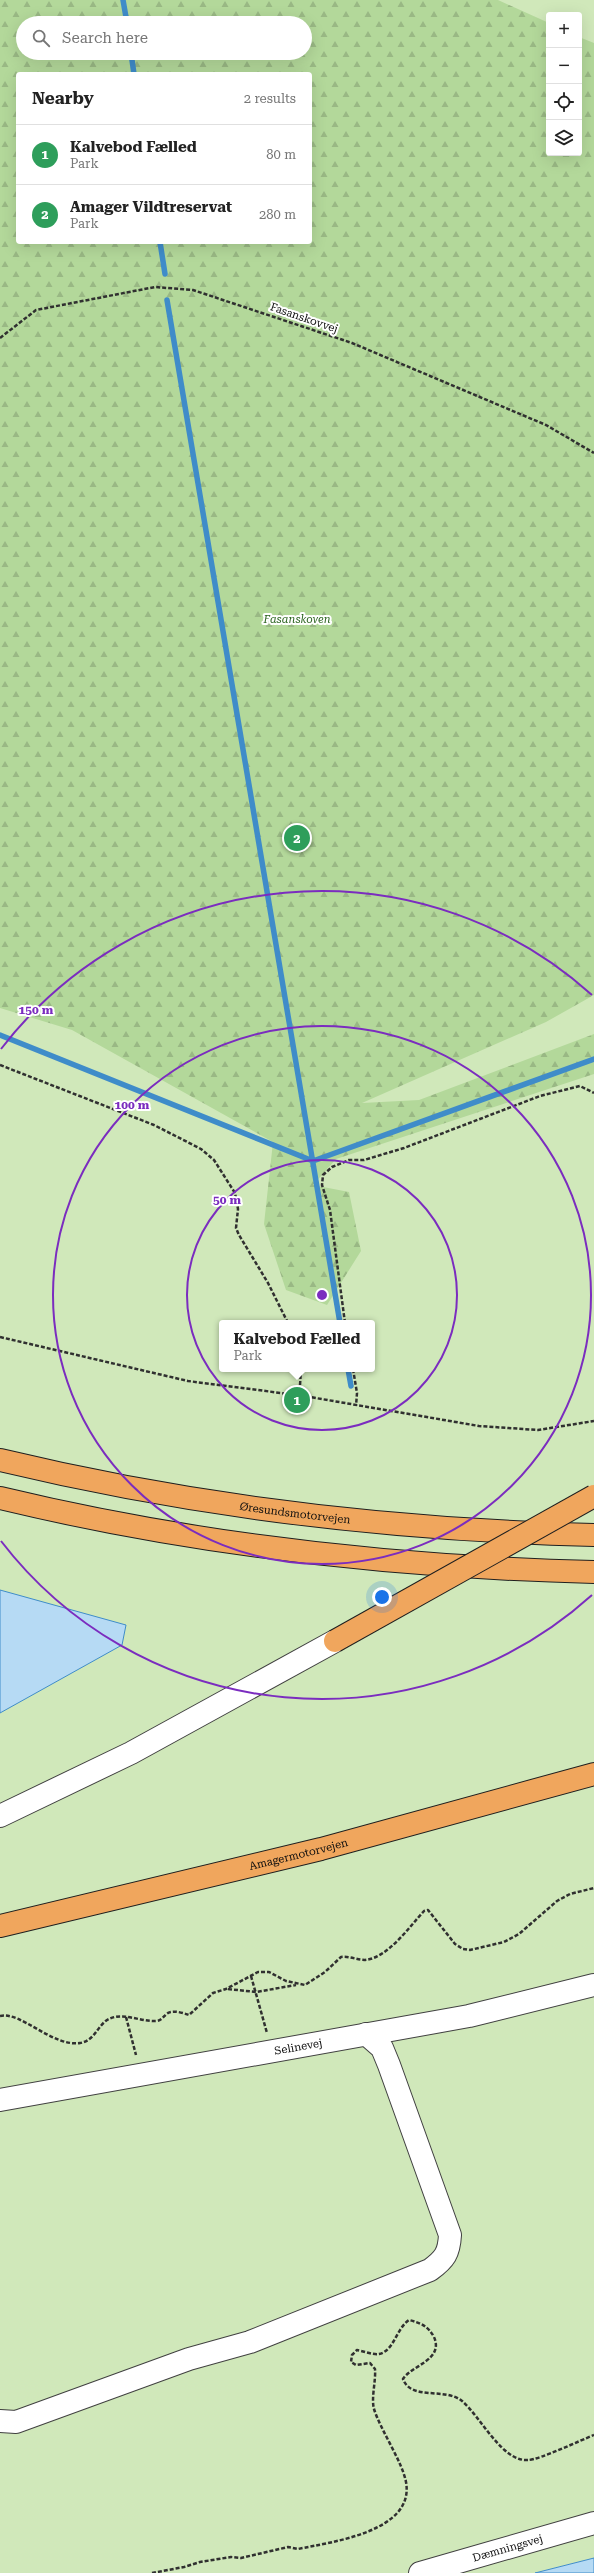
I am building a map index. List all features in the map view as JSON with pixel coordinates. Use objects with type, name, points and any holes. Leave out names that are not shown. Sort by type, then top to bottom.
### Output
[{"type":"highway","name":"Øresundsmotorvejen","points":[[0,1460],[110,1484],[272,1511],[435,1528],[594,1535]]},
{"type":"highway","points":[[335,1641],[594,1496]]},
{"type":"highway","points":[[0,1498],[123,1525],[281,1550],[445,1566],[594,1572]]},
{"type":"highway","name":"Amagermotorvejen","points":[[0,1926],[321,1850],[594,1774]]},
{"type":"street","points":[[0,1816],[138,1749],[335,1641]]},
{"type":"street","name":"Selinevej","points":[[0,2100],[469,2016],[594,1985]]},
{"type":"street","points":[[0,2420],[16,2422],[189,2359],[250,2342],[430,2270],[444,2260],[449,2250],[450,2235],[382,2048],[366,2034]]},
{"type":"street","name":"Dæmningsvej","points":[[420,2573],[594,2523]]},
{"type":"path","name":"Fasanskovvej","points":[[0,338],[36,310],[155,287],[193,290],[352,343],[546,425],[594,453]]},
{"type":"path","points":[[0,1065],[154,1125],[201,1149],[214,1160],[235,1193],[238,1209],[236,1228],[239,1235],[268,1283],[286,1320]]},
{"type":"path","points":[[345,1320],[330,1210],[322,1185],[323,1176],[332,1167],[349,1160],[364,1160],[404,1148],[540,1096],[580,1086],[594,1093]]},
{"type":"path","points":[[0,1337],[188,1381],[304,1396],[480,1426],[538,1430],[594,1422]]},
{"type":"path","points":[[302,1372],[300,1385],[304,1396]]},
{"type":"path","points":[[354,1372],[357,1392],[356,1406]]},
{"type":"path","points":[[226,1989],[256,1992],[296,1984],[305,1984],[316,1979],[341,1957],[366,1960],[377,1957],[396,1942],[424,1911],[428,1910],[434,1915],[455,1944],[463,1950],[470,1950],[504,1942],[524,1931],[557,1901],[570,1894],[594,1888]]},
{"type":"path","points":[[0,2016],[12,2015],[36,2030],[63,2041],[79,2043],[94,2035],[107,2020],[126,2017],[156,2021],[169,2013],[190,2015],[213,1993],[226,1989],[258,1972],[269,1972],[296,1984]]},
{"type":"path","points":[[251,1976],[268,2037]]},
{"type":"path","points":[[126,2017],[137,2058]]},
{"type":"path","points":[[152,2573],[184,2567],[200,2562],[231,2557],[241,2558],[288,2547],[298,2549],[366,2534],[393,2517],[404,2501],[406,2482],[373,2407],[375,2369],[370,2363],[356,2365],[351,2362],[352,2355],[357,2350],[378,2354],[386,2350],[395,2341],[400,2326],[409,2320],[422,2323],[430,2329],[436,2341],[434,2353],[427,2362],[408,2371],[403,2379],[406,2386],[412,2390],[445,2394],[460,2400],[471,2410],[501,2447],[513,2458],[529,2460],[594,2435]]},
{"type":"green space","points":[[0,0],[594,0],[594,2558],[535,2573],[0,2573]]},
{"type":"green space","name":"Fasanskoven","points":[[0,0],[498,0],[546,22],[546,156],[582,156],[582,38],[594,43],[594,995],[546,1022],[362,1103],[419,1100],[594,1034],[594,1074],[336,1159],[313,1185],[349,1192],[361,1251],[327,1305],[286,1290],[264,1224],[273,1142],[72,1030],[0,1008]]},
{"type":"water","points":[[0,1590],[126,1625],[122,1645],[0,1713]]},
{"type":"water","points":[[594,2558],[594,2573],[535,2573]]},
{"type":"waterway","points":[[123,0],[126,16]]},
{"type":"waterway","points":[[132,60],[134,72]]},
{"type":"waterway","points":[[160,244],[165,274]]},
{"type":"waterway","points":[[167,300],[339,1320]]},
{"type":"waterway","points":[[0,1035],[313,1161],[594,1059]]},
{"type":"waterway","points":[[349,1372],[351,1386]]},
{"type":"place","name":"Amager Vildtreservat","points":[[297,838]]},
{"type":"place","name":"Kalvebod Fælled","points":[[297,1400]]}]
